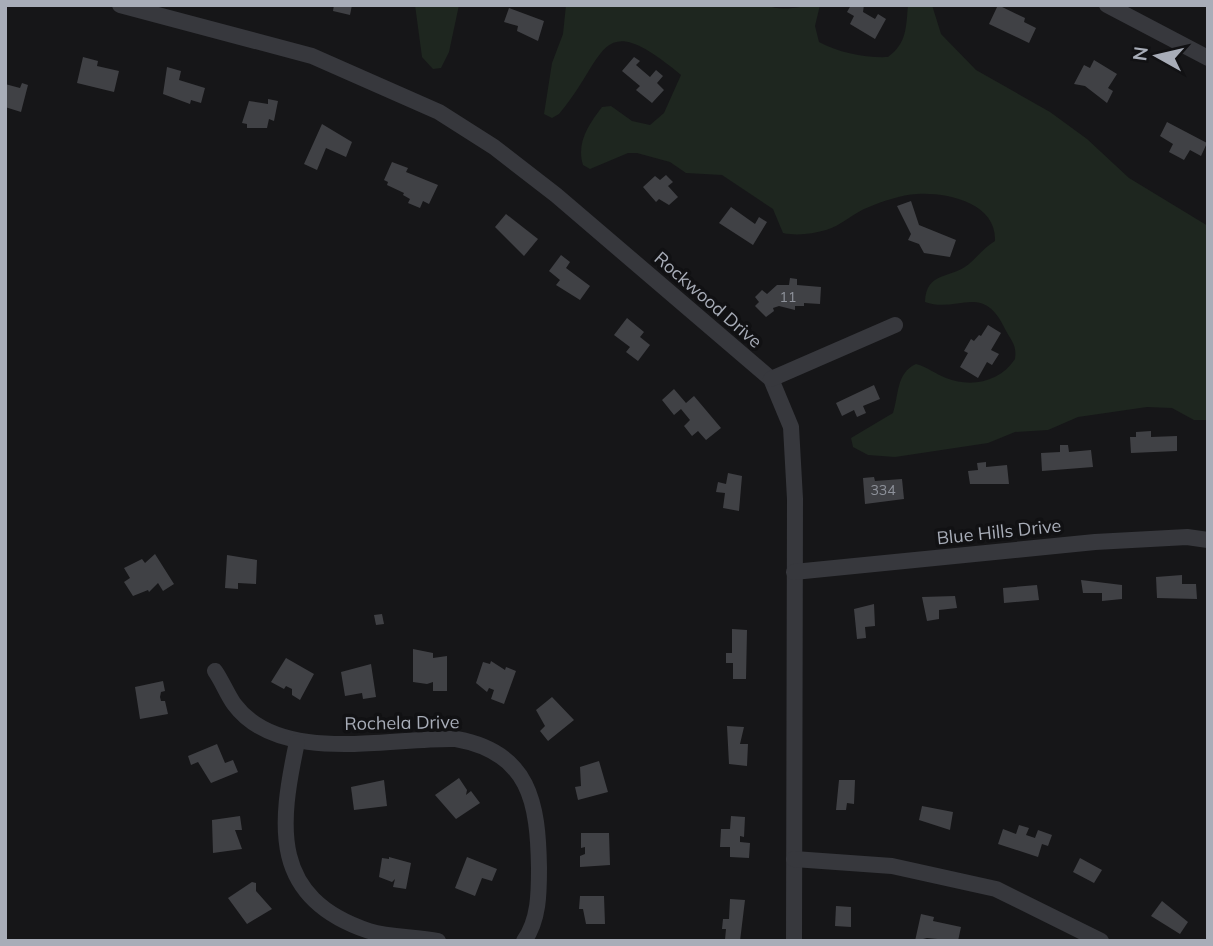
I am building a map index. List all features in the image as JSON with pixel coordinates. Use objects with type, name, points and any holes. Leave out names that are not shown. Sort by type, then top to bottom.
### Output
[{"type":"street","name":"Rockwood Drive","points":[[120,5],[312,56],[439,112],[494,148],[556,195],[771,379],[791,427],[795,499],[794,941]]},
{"type":"street","points":[[1107,5],[1208,58]]},
{"type":"street","points":[[771,379],[895,325]]},
{"type":"street","name":"Blue Hills Drive","points":[[794,572],[1095,542],[1187,537],[1208,540]]},
{"type":"street","name":"Rochela Drive","points":[[215,671],[234,704],[245,715],[261,727],[298,742],[456,739],[478,743],[500,753],[519,773],[537,812],[536,914],[524,941]]},
{"type":"street","points":[[298,742],[285,800],[284,832],[289,859],[304,888],[341,920],[372,932],[438,941]]},
{"type":"street","points":[[794,859],[892,866],[996,889],[1101,941]]},
{"type":"shaded area","points":[[415,5],[459,5],[449,52],[441,68],[433,69],[422,57]]},
{"type":"shaded area","points":[[566,5],[767,5],[786,9],[820,5],[815,26],[819,42],[862,56],[888,57],[902,40],[908,5],[932,5],[941,34],[976,70],[1050,112],[1087,139],[1129,178],[1208,226],[1208,420],[1194,420],[1172,408],[1147,407],[1078,417],[1048,430],[1015,432],[988,443],[895,457],[868,455],[853,447],[851,438],[893,413],[899,385],[905,373],[916,364],[956,381],[975,382],[993,378],[1009,367],[1015,359],[1013,343],[997,315],[988,306],[969,302],[937,305],[925,302],[926,292],[935,280],[962,269],[995,241],[988,217],[968,202],[942,195],[917,194],[898,197],[863,209],[826,230],[788,234],[783,233],[773,209],[722,175],[686,173],[670,162],[637,153],[628,153],[590,169],[583,165],[581,149],[588,127],[602,107],[611,106],[632,121],[650,125],[664,113],[681,75],[654,54],[633,44],[618,42],[607,47],[597,58],[559,114],[552,118],[544,114],[552,63],[563,34]]},
{"type":"building","points":[[334,5],[352,5],[350,15],[333,11]]},
{"type":"building","points":[[851,5],[864,5],[863,12],[875,19],[878,14],[886,19],[875,39],[850,24],[854,16],[847,12]]},
{"type":"building","points":[[998,5],[1025,18],[1024,22],[1036,28],[1029,43],[989,24]]},
{"type":"building","points":[[509,8],[544,21],[538,41],[517,31],[518,26],[504,22]]},
{"type":"building","points":[[83,57],[98,61],[97,66],[119,71],[114,92],[77,83]]},
{"type":"building","points":[[634,57],[640,61],[636,65],[650,77],[656,70],[663,76],[657,83],[664,90],[652,103],[636,90],[640,86],[622,71]]},
{"type":"building","points":[[1094,60],[1117,74],[1108,88],[1113,91],[1107,103],[1085,86],[1074,84],[1084,65],[1090,68]]},
{"type":"building","points":[[167,67],[181,71],[179,80],[205,88],[201,103],[191,100],[190,104],[163,94]]},
{"type":"building","points":[[22,83],[28,85],[21,112],[5,107],[5,84],[20,88]]},
{"type":"building","points":[[268,99],[278,101],[274,121],[269,119],[267,128],[247,128],[247,124],[242,123],[249,101],[268,104]]},
{"type":"building","points":[[1167,122],[1207,143],[1201,156],[1190,150],[1184,160],[1169,152],[1173,144],[1160,136]]},
{"type":"building","points":[[322,124],[352,142],[346,157],[326,148],[317,170],[304,164]]},
{"type":"building","points":[[392,162],[408,168],[406,172],[438,185],[429,204],[423,201],[420,208],[408,203],[410,199],[403,195],[404,193],[387,185],[388,182],[384,180]]},
{"type":"building","points":[[666,175],[673,182],[668,186],[678,197],[669,205],[659,199],[656,202],[643,187],[655,176],[660,180]]},
{"type":"building","points":[[911,201],[919,225],[956,240],[950,257],[924,253],[919,244],[908,240],[911,234],[897,206]]},
{"type":"building","points":[[731,207],[755,224],[759,217],[767,222],[753,245],[719,223]]},
{"type":"building","points":[[506,214],[538,239],[524,256],[495,227]]},
{"type":"building","points":[[561,255],[570,262],[566,268],[590,286],[580,300],[556,285],[560,280],[549,271]]},
{"type":"building","points":[[790,278],[797,279],[797,285],[821,287],[820,304],[804,303],[804,306],[795,306],[795,310],[779,306],[773,308],[774,311],[766,317],[755,306],[759,302],[755,297],[762,290],[767,294],[777,285],[789,285]]},
{"type":"building","points":[[627,318],[644,332],[640,337],[650,345],[638,361],[626,352],[630,347],[614,335]]},
{"type":"building","points":[[988,325],[1001,333],[991,350],[999,354],[992,365],[987,362],[978,378],[960,367],[968,353],[964,351],[971,339],[974,341],[981,336]]},
{"type":"building","points":[[874,385],[880,399],[863,406],[866,413],[857,417],[854,410],[842,416],[836,403]]},
{"type":"building","points":[[674,389],[686,403],[694,396],[721,428],[706,440],[698,431],[692,436],[684,426],[690,420],[681,409],[674,415],[662,400]]},
{"type":"building","points":[[1151,431],[1151,437],[1177,436],[1177,451],[1131,453],[1130,437],[1136,437],[1136,432]]},
{"type":"building","points":[[1060,445],[1068,445],[1069,452],[1091,450],[1093,467],[1042,471],[1041,453],[1060,452]]},
{"type":"building","points":[[986,462],[986,467],[1007,465],[1009,484],[970,484],[968,471],[978,470],[977,463]]},
{"type":"building","points":[[728,473],[742,476],[739,511],[723,508],[725,493],[716,492],[718,482],[726,484]]},
{"type":"building","points":[[874,477],[875,481],[902,479],[904,499],[865,504],[863,478]]},
{"type":"building","points":[[155,554],[174,584],[163,591],[158,583],[149,592],[148,590],[133,596],[124,582],[130,578],[124,568],[142,559],[145,563]]},
{"type":"building","points":[[227,555],[257,560],[256,584],[238,583],[238,589],[225,588]]},
{"type":"building","points":[[1182,575],[1182,584],[1196,584],[1197,599],[1157,598],[1156,577]]},
{"type":"building","points":[[1081,580],[1122,585],[1122,599],[1102,601],[1102,593],[1083,593]]},
{"type":"building","points":[[1037,585],[1039,600],[1004,603],[1003,588]]},
{"type":"building","points":[[955,596],[957,608],[939,610],[939,619],[927,621],[922,597]]},
{"type":"building","points":[[874,604],[875,626],[865,627],[866,638],[857,639],[854,609]]},
{"type":"building","points":[[382,614],[384,624],[376,625],[374,615]]},
{"type":"building","points":[[732,629],[747,630],[746,679],[733,679],[733,663],[726,663],[726,653],[732,653]]},
{"type":"building","points":[[413,649],[433,653],[433,658],[447,656],[447,691],[433,691],[433,682],[413,682]]},
{"type":"building","points":[[286,658],[314,674],[300,700],[292,695],[292,689],[286,686],[284,689],[271,682]]},
{"type":"building","points":[[491,661],[505,670],[506,667],[516,671],[504,704],[491,699],[494,690],[489,688],[487,692],[476,683],[483,662],[490,664]]},
{"type":"building","points":[[371,664],[376,697],[363,699],[362,693],[345,696],[341,672]]},
{"type":"building","points":[[163,681],[165,691],[161,692],[160,697],[161,701],[165,701],[168,714],[140,719],[135,687]]},
{"type":"building","points":[[552,697],[574,720],[548,741],[540,731],[545,726],[536,710]]},
{"type":"building","points":[[727,726],[744,727],[740,744],[748,744],[747,766],[729,764]]},
{"type":"building","points":[[217,744],[225,763],[233,760],[238,772],[211,783],[198,762],[191,765],[188,756]]},
{"type":"building","points":[[599,761],[608,792],[578,800],[575,787],[581,786],[580,767]]},
{"type":"building","points":[[459,778],[467,790],[466,795],[471,791],[480,803],[456,819],[435,795]]},
{"type":"building","points":[[384,780],[387,806],[354,810],[351,787]]},
{"type":"building","points":[[839,780],[855,780],[854,804],[847,803],[846,810],[836,810]]},
{"type":"building","points":[[922,806],[953,812],[950,830],[919,820]]},
{"type":"building","points":[[240,816],[242,830],[235,830],[242,849],[213,853],[212,820]]},
{"type":"building","points":[[731,816],[745,817],[744,837],[740,836],[740,842],[750,843],[749,858],[730,857],[730,847],[720,847],[721,829],[730,829]]},
{"type":"building","points":[[1019,825],[1029,828],[1026,835],[1035,838],[1038,830],[1052,835],[1048,846],[1042,844],[1038,857],[998,844],[1003,829],[1016,834]]},
{"type":"building","points":[[581,833],[609,833],[610,865],[580,867],[580,856],[585,854],[585,847],[581,848]]},
{"type":"building","points":[[389,857],[411,863],[406,889],[393,887],[395,879],[392,882],[379,877],[382,858]]},
{"type":"building","points":[[467,857],[497,869],[492,881],[482,878],[475,896],[455,888]]},
{"type":"building","points":[[1080,858],[1102,870],[1094,883],[1073,872]]},
{"type":"building","points":[[252,882],[256,883],[256,891],[272,909],[247,924],[228,898]]},
{"type":"building","points":[[580,896],[604,896],[605,924],[586,924],[583,909],[579,909]]},
{"type":"building","points":[[730,899],[745,900],[740,941],[725,940],[726,929],[722,929],[723,919],[729,919]]},
{"type":"building","points":[[1162,901],[1188,922],[1180,934],[1151,916]]},
{"type":"building","points":[[836,906],[851,907],[851,927],[835,926]]},
{"type":"building","points":[[921,914],[934,917],[933,921],[961,927],[958,941],[927,938],[915,941]]}]
